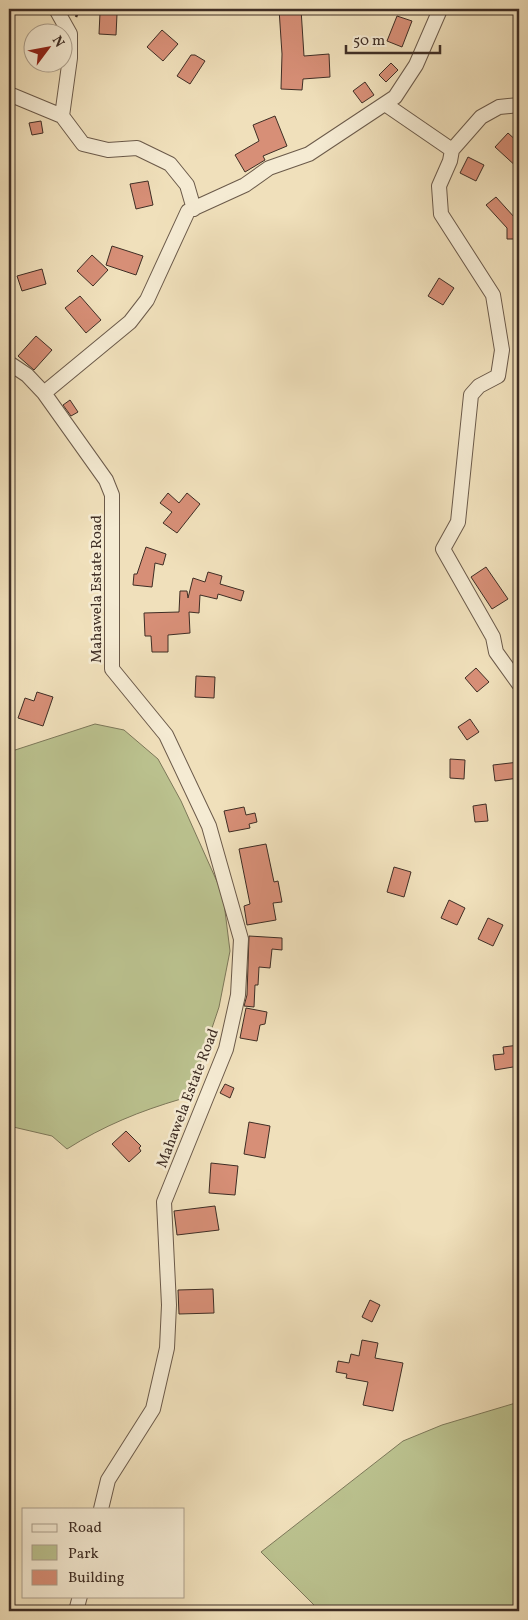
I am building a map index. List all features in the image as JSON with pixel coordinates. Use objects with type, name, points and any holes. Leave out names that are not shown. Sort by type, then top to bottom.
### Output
[{"type":"street","points":[[56,9],[70,34],[70,58],[62,116]]},
{"type":"street","points":[[44,393],[130,322],[146,300],[188,211],[245,185],[269,168],[309,154],[395,97],[416,65],[439,9]]},
{"type":"street","points":[[9,94],[62,116],[83,144],[108,150],[137,148],[170,164],[187,185],[194,209]]},
{"type":"street","points":[[385,104],[452,150]]},
{"type":"street","points":[[519,105],[499,107],[481,117],[452,150],[450,161],[439,186],[441,214],[493,295],[502,350],[498,376],[479,386],[471,395],[458,522],[443,549],[493,637],[496,652],[519,684]]},
{"type":"street","name":"Mahawela Estate Road","points":[[9,363],[27,375],[44,393],[106,480],[112,495],[112,669],[166,735],[209,826],[241,939],[238,995],[226,1049],[164,1202],[168,1313],[166,1348],[153,1410],[108,1480],[101,1508]]},
{"type":"street","points":[[76,1611],[79,1598]]},
{"type":"green space","points":[[95,724],[124,730],[158,759],[181,801],[223,895],[230,951],[219,1007],[199,1067],[181,1099],[122,1120],[94,1133],[67,1149],[52,1136],[9,1126],[9,752]]},
{"type":"green space","points":[[519,1402],[519,1611],[320,1611],[261,1552],[403,1441],[442,1425]]},
{"type":"building","points":[[279,9],[301,9],[304,56],[329,54],[330,77],[303,79],[302,90],[281,89],[282,54]]},
{"type":"building","points":[[100,13],[117,14],[116,35],[99,34]]},
{"type":"building","points":[[397,16],[412,21],[402,47],[387,41]]},
{"type":"building","points":[[162,30],[178,44],[163,61],[147,47]]},
{"type":"building","points":[[191,55],[195,55],[205,61],[190,84],[177,76]]},
{"type":"building","points":[[391,63],[398,70],[386,82],[379,75]]},
{"type":"building","points":[[365,82],[374,95],[362,103],[353,91]]},
{"type":"building","points":[[275,116],[287,146],[263,156],[265,160],[245,172],[235,155],[259,141],[253,125]]},
{"type":"building","points":[[41,121],[43,133],[32,135],[29,123]]},
{"type":"building","points":[[508,133],[519,143],[519,169],[495,147]]},
{"type":"building","points":[[468,157],[484,165],[476,181],[460,173]]},
{"type":"building","points":[[148,181],[153,205],[136,209],[130,184]]},
{"type":"building","points":[[496,197],[515,218],[519,218],[519,239],[507,239],[507,228],[486,205]]},
{"type":"building","points":[[112,246],[143,256],[136,275],[106,265]]},
{"type":"building","points":[[92,255],[108,270],[93,286],[77,271]]},
{"type":"building","points":[[42,269],[46,284],[22,291],[17,276]]},
{"type":"building","points":[[439,278],[454,288],[443,305],[428,296]]},
{"type":"building","points":[[80,296],[101,320],[86,333],[65,308]]},
{"type":"building","points":[[36,336],[52,350],[34,370],[18,356]]},
{"type":"building","points":[[70,400],[78,412],[71,416],[63,405]]},
{"type":"building","points":[[168,493],[179,503],[187,493],[200,504],[177,533],[163,523],[172,512],[160,503]]},
{"type":"building","points":[[146,547],[166,554],[163,565],[155,563],[152,587],[133,585],[134,574],[137,574]]},
{"type":"building","points":[[486,567],[508,599],[492,609],[471,577]]},
{"type":"building","points":[[208,572],[222,576],[220,584],[244,591],[241,601],[218,594],[217,599],[200,595],[199,613],[189,612],[190,633],[168,635],[168,652],[152,652],[151,636],[145,636],[144,613],[179,612],[180,591],[187,591],[188,598],[193,578],[205,582]]},
{"type":"building","points":[[476,668],[489,682],[477,692],[465,678]]},
{"type":"building","points":[[196,676],[215,677],[214,698],[195,697]]},
{"type":"building","points":[[37,692],[53,697],[43,726],[18,718],[25,698],[34,701]]},
{"type":"building","points":[[470,719],[479,732],[467,740],[458,727]]},
{"type":"building","points":[[450,759],[465,760],[464,779],[450,778]]},
{"type":"building","points":[[519,762],[519,778],[495,781],[493,765]]},
{"type":"building","points":[[486,804],[488,821],[475,822],[473,806]]},
{"type":"building","points":[[244,807],[246,815],[255,813],[257,822],[249,824],[250,828],[229,832],[224,811]]},
{"type":"building","points":[[266,844],[274,882],[278,881],[282,902],[273,903],[276,920],[247,925],[244,906],[250,904],[239,849]]},
{"type":"building","points":[[394,867],[411,872],[404,897],[387,892]]},
{"type":"building","points":[[449,900],[465,908],[457,925],[441,918]]},
{"type":"building","points":[[488,918],[503,925],[493,946],[478,939]]},
{"type":"building","points":[[249,936],[282,938],[282,950],[272,949],[270,968],[259,967],[258,985],[255,985],[254,1007],[244,1006],[247,995]]},
{"type":"building","points":[[246,1008],[267,1012],[265,1024],[260,1025],[257,1041],[240,1038]]},
{"type":"building","points":[[519,1045],[519,1066],[495,1070],[493,1055],[504,1054],[503,1047]]},
{"type":"building","points":[[225,1084],[234,1088],[230,1098],[220,1093]]},
{"type":"building","points":[[249,1122],[270,1126],[265,1158],[244,1154]]},
{"type":"building","points":[[126,1131],[141,1146],[139,1148],[141,1151],[129,1162],[112,1144]]},
{"type":"building","points":[[211,1163],[238,1166],[235,1195],[209,1193]]},
{"type":"building","points":[[215,1206],[219,1230],[177,1235],[174,1211]]},
{"type":"building","points":[[213,1289],[214,1313],[179,1314],[178,1290]]},
{"type":"building","points":[[370,1300],[380,1305],[372,1322],[362,1317]]},
{"type":"building","points":[[362,1340],[378,1343],[375,1358],[403,1363],[393,1411],[363,1405],[368,1382],[346,1378],[347,1374],[336,1372],[338,1361],[349,1363],[351,1354],[359,1356]]}]
